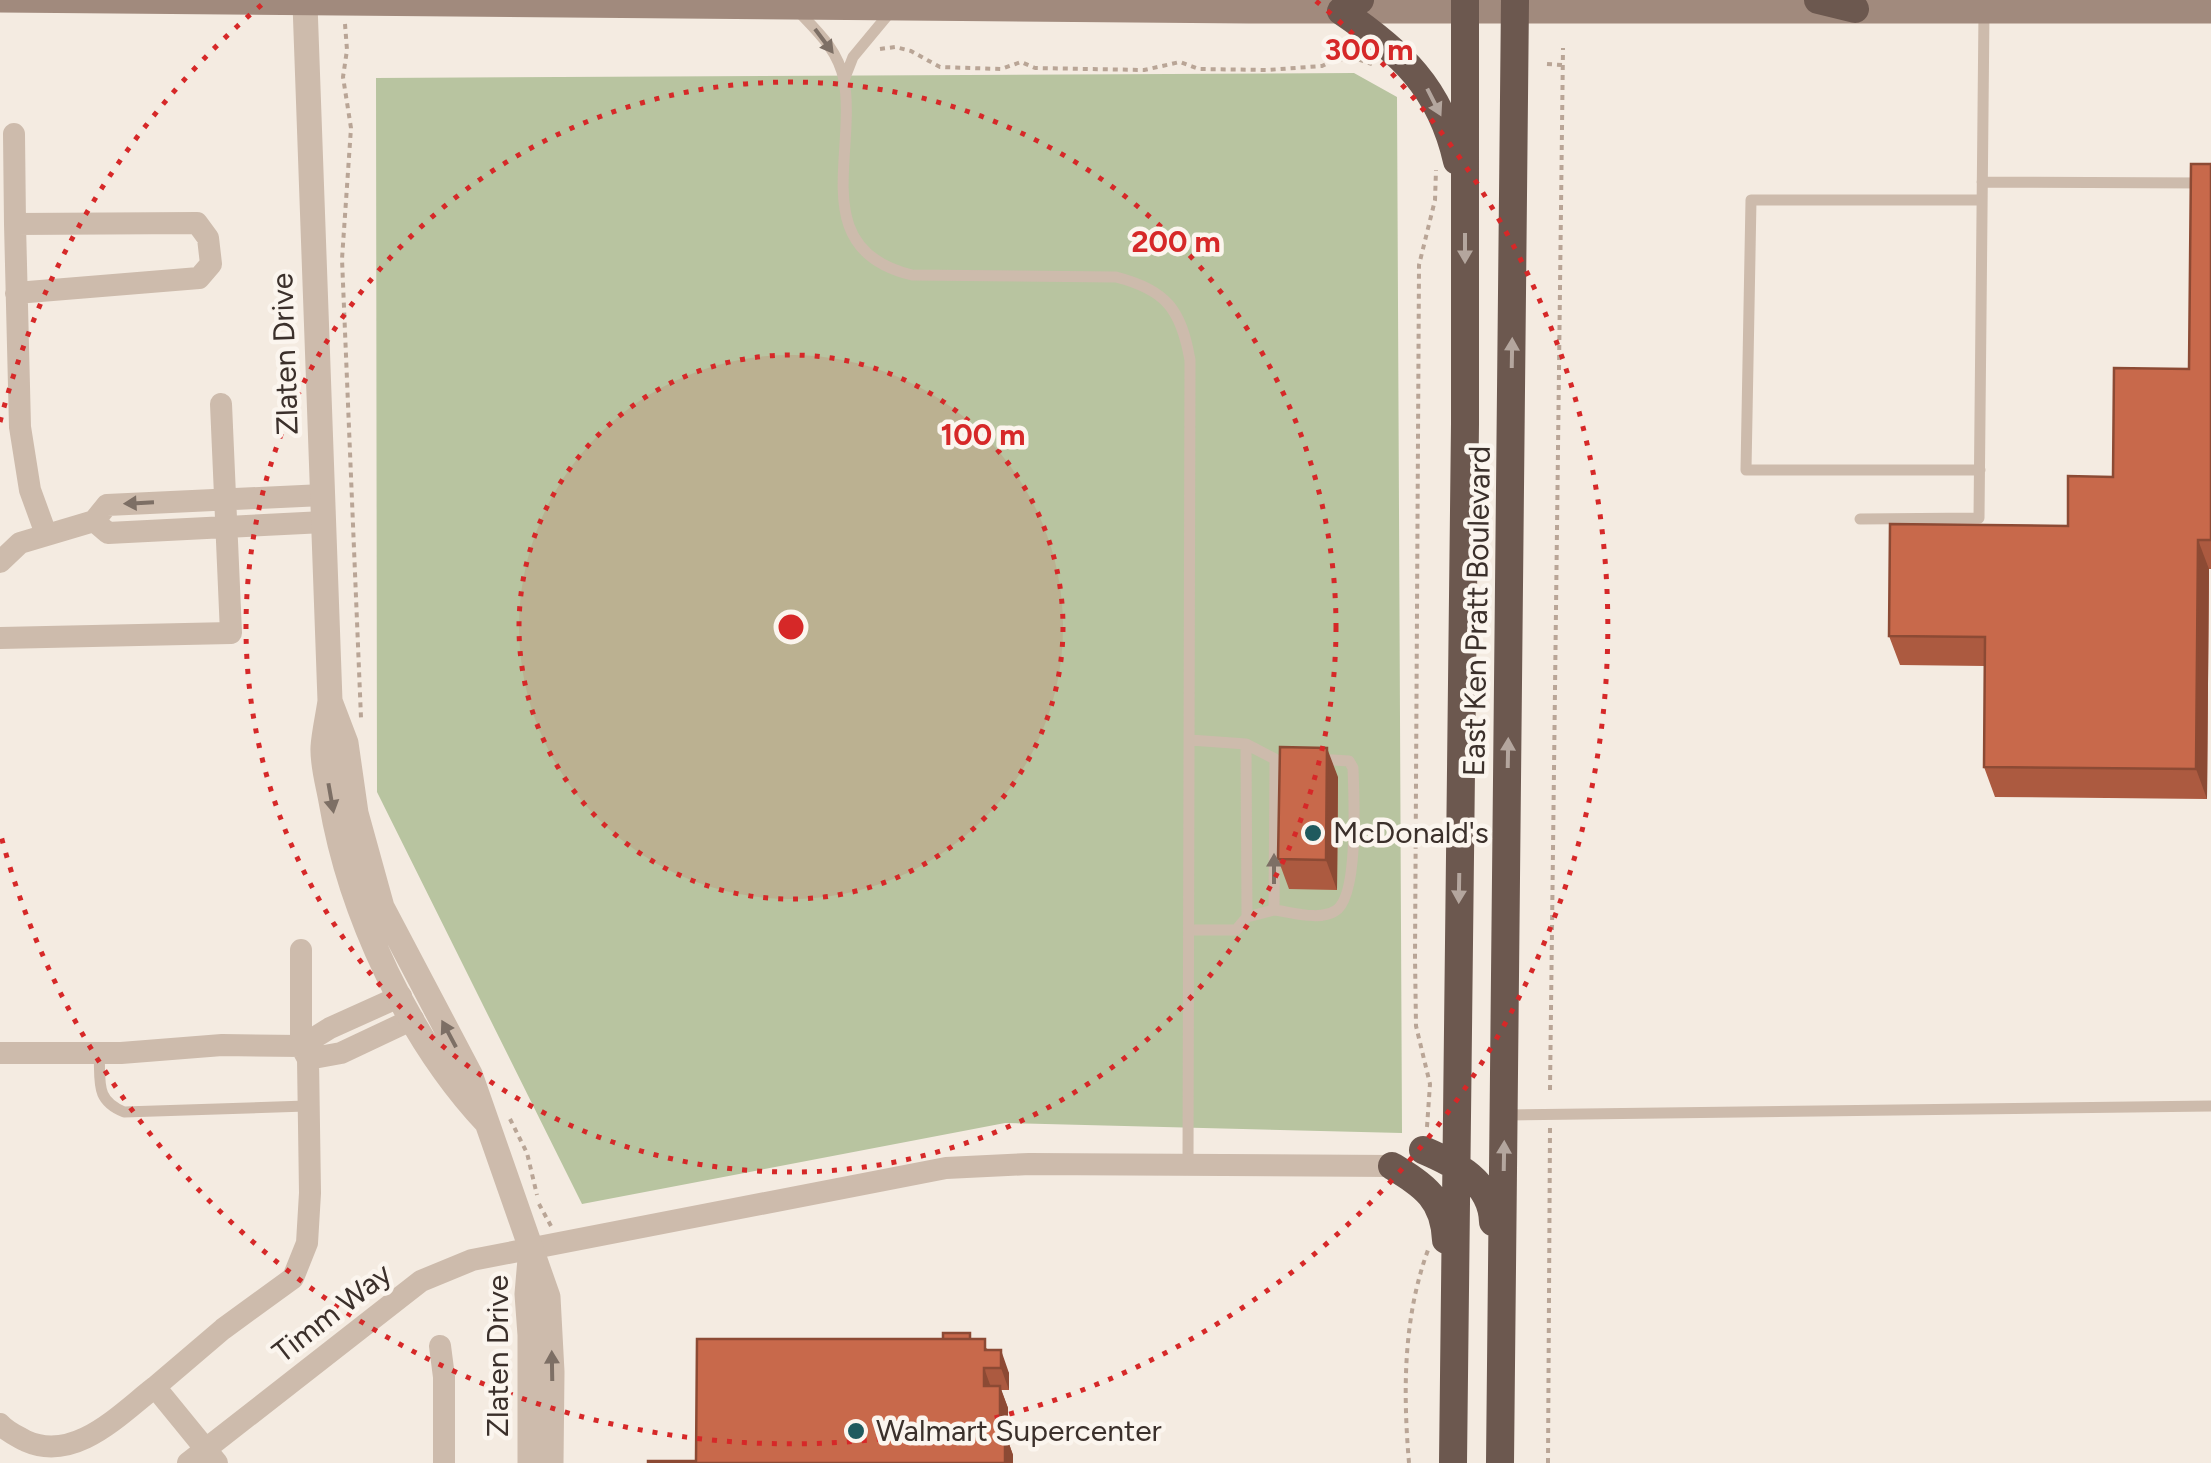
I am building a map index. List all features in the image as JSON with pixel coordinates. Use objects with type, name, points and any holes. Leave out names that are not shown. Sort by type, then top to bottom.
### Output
[{"type":"highway","points":[[1818,0],[1856,9]]},
{"type":"highway","name":"East Ken Pratt Boulevard","points":[[1453,1463],[1465,5]]},
{"type":"highway","name":"East Ken Pratt Boulevard","points":[[1500,1463],[1515,5]]},
{"type":"highway","points":[[1351,6],[1418,74],[1437,104],[1465,196]]},
{"type":"highway","points":[[1454,1390],[1445,1223],[1427,1188],[1392,1166],[1438,1129],[1458,956]]},
{"type":"highway","points":[[1425,1140],[1486,1192],[1492,1204],[1490,1463]]},
{"type":"main road","points":[[0,0],[794,8],[1515,5],[2211,11]]},
{"type":"street","name":"Zlaten Drive","points":[[305,2],[330,701],[322,750],[346,873],[360,914],[454,1088],[497,1117]]},
{"type":"street","points":[[14,134],[20,426],[30,490],[46,534]]},
{"type":"street","points":[[15,224],[197,223],[208,238],[211,264],[199,278],[16,293]]},
{"type":"street","points":[[0,638],[231,633],[221,404]]},
{"type":"street","points":[[0,562],[20,544],[94,521],[107,505],[323,495]]},
{"type":"street","points":[[192,502],[194,528]]},
{"type":"street","points":[[94,521],[108,533],[324,522]]},
{"type":"street","name":"Zlaten Drive","points":[[330,701],[346,743],[356,812],[382,906],[470,1074],[497,1117],[543,1247],[552,1332],[551,1463]]},
{"type":"street","points":[[0,1424],[36,1446],[68,1447],[97,1432],[294,1278],[307,1243],[310,1193],[301,950]]},
{"type":"street","points":[[304,1052],[354,1017],[407,1007]]},
{"type":"street","points":[[0,1054],[99,1053],[222,1045],[341,1054],[367,1040],[407,1007]]},
{"type":"street","points":[[354,1017],[367,1040]]},
{"type":"street","name":"Timm Way","points":[[203,1459],[422,1281],[472,1260],[946,1168],[1029,1164],[1392,1166]]},
{"type":"street","name":"Zlaten Drive","points":[[530,1463],[527,1294],[543,1247]]},
{"type":"street","points":[[440,1346],[444,1463]]},
{"type":"street","points":[[155,1387],[203,1459]]},
{"type":"lane","points":[[905,6],[852,57],[844,80],[845,212],[852,236],[869,255],[891,270],[912,275],[1116,278],[1140,284],[1162,296],[1176,312],[1185,334],[1190,360],[1188,1165]]},
{"type":"lane","points":[[794,8],[830,43],[844,80]]},
{"type":"lane","points":[[1860,519],[1978,518],[1984,11]]},
{"type":"lane","points":[[1982,182],[2205,184],[2205,193]]},
{"type":"lane","points":[[1980,470],[1746,470],[1751,200],[1982,200]]},
{"type":"lane","points":[[1896,538],[1898,519]]},
{"type":"lane","points":[[1190,740],[1246,744],[1275,759],[1292,759]]},
{"type":"lane","points":[[1246,744],[1247,917]]},
{"type":"lane","points":[[1274,910],[1275,759]]},
{"type":"lane","points":[[1190,930],[1236,930],[1247,917],[1274,910],[1316,916],[1335,912],[1344,902],[1350,884],[1352,768],[1349,761],[1342,759],[1308,759]]},
{"type":"lane","points":[[99,1053],[102,1096],[108,1106],[124,1112],[306,1106]]},
{"type":"lane","points":[[1504,1115],[2211,1106]]},
{"type":"path","points":[[343,4],[347,50],[344,77],[351,128],[342,259],[361,731]]},
{"type":"path","points":[[872,53],[894,47],[926,57],[940,67],[1001,69],[1021,62],[1035,68],[1144,70],[1180,62],[1199,69],[1267,70],[1322,66],[1354,58],[1380,66]]},
{"type":"path","points":[[1550,1090],[1562,48]]},
{"type":"path","points":[[1547,64],[1564,65]]},
{"type":"path","points":[[1425,1140],[1430,1084],[1416,1026],[1414,957],[1419,266],[1434,200],[1436,164]]},
{"type":"path","points":[[497,1117],[527,1153],[538,1201],[550,1222],[543,1247]]},
{"type":"path","points":[[1548,1463],[1550,1127]]},
{"type":"path","points":[[1409,1463],[1404,1407],[1406,1358],[1419,1282],[1431,1241]]},
{"type":"green space","points":[[1354,73],[1397,97],[1402,1133],[1005,1123],[582,1204],[377,792],[376,78]]},
{"type":"building","points":[[2191,164],[2211,164],[2211,540],[2198,540],[2196,769],[1984,767],[1985,637],[1889,636],[1890,524],[2068,526],[2068,476],[2113,477],[2114,368],[2189,369]]},
{"type":"building","points":[[1280,747],[1327,748],[1326,860],[1278,859]]},
{"type":"building","points":[[943,1333],[970,1333],[970,1339],[943,1339]]},
{"type":"building","name":"Walmart Supercenter","points":[[697,1339],[985,1339],[985,1350],[1001,1350],[1001,1368],[984,1368],[984,1386],[1000,1386],[1005,1463],[648,1463],[696,1461]]},
{"type":"place","name":"McDonald's","points":[[1313,833]]},
{"type":"place","name":"Walmart Supercenter","points":[[856,1431]]}]
